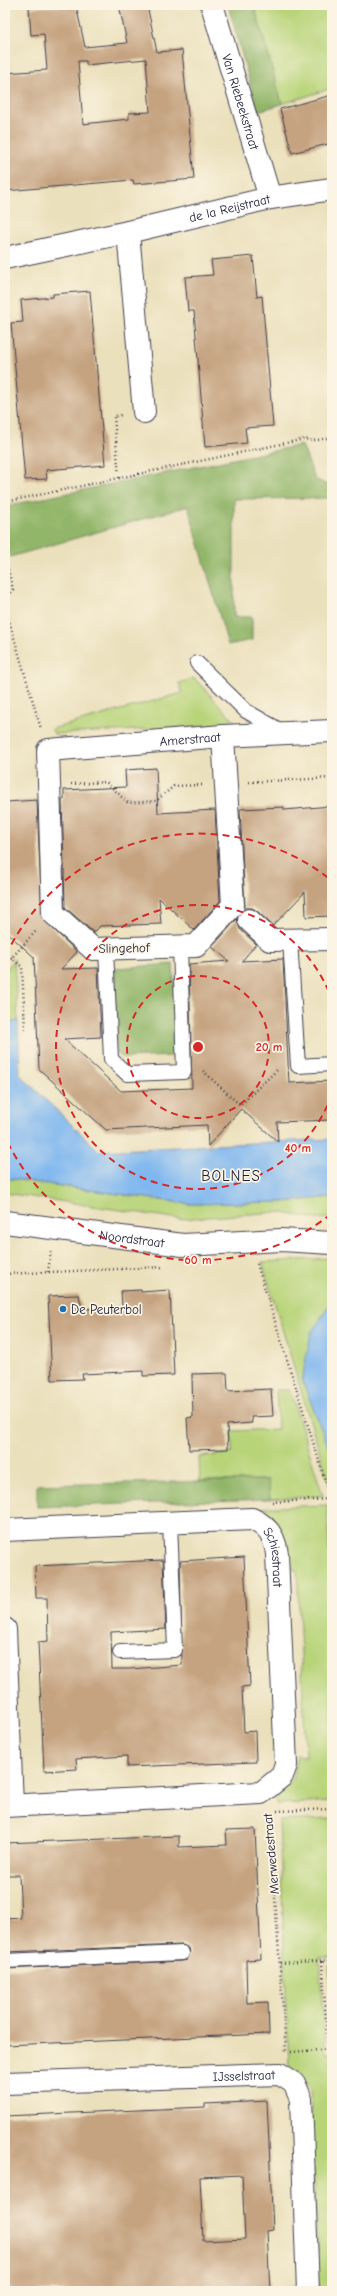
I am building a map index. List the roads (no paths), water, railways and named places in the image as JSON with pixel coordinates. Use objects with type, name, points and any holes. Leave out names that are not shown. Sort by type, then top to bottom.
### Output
[{"type":"street","name":"Van Riebeekstraat","points":[[212,5],[270,198]]},
{"type":"street","name":"de la Reijstraat","points":[[5,258],[128,232],[270,198],[332,189]]},
{"type":"street","points":[[128,232],[144,412]]},
{"type":"street","name":"Amerstraat","points":[[53,913],[48,750],[223,736],[332,731]]},
{"type":"street","points":[[223,736],[226,784],[241,913],[270,940],[332,938]]},
{"type":"street","name":"Slingehof","points":[[53,913],[93,949],[106,949],[196,946],[241,913]]},
{"type":"street","name":"Noordstraat","points":[[5,1222],[183,1245],[281,1240],[332,1242]]},
{"type":"street","name":"Schiestraat","points":[[5,1530],[252,1519],[260,1522],[270,1531],[275,1542],[286,1765],[282,1776],[265,1802],[8,1806]]},
{"type":"street","points":[[5,1629],[8,1806]]},
{"type":"street","name":"IJsselstraat","points":[[5,2083],[280,2074],[294,2083],[302,2099],[308,2291]]},
{"type":"lane","points":[[197,663],[246,711],[285,733]]},
{"type":"lane","points":[[290,940],[298,1066],[332,1064]]},
{"type":"lane","points":[[106,949],[112,1059],[127,1074],[184,1072],[180,946]]},
{"type":"lane","points":[[120,1652],[175,1650],[170,1522]]},
{"type":"lane","points":[[5,1961],[182,1953]]},
{"type":"water","points":[[18,1021],[20,1075],[99,1151],[332,1139],[332,1197],[282,1202],[190,1204],[5,1178],[5,1024]]},
{"type":"water","points":[[332,1301],[332,1456],[302,1380],[311,1333]]},
{"type":"place","name":"De Peuterbol","points":[[63,1309]]},
{"type":"district","name":"BOLNES","points":[[231,1176]]}]
